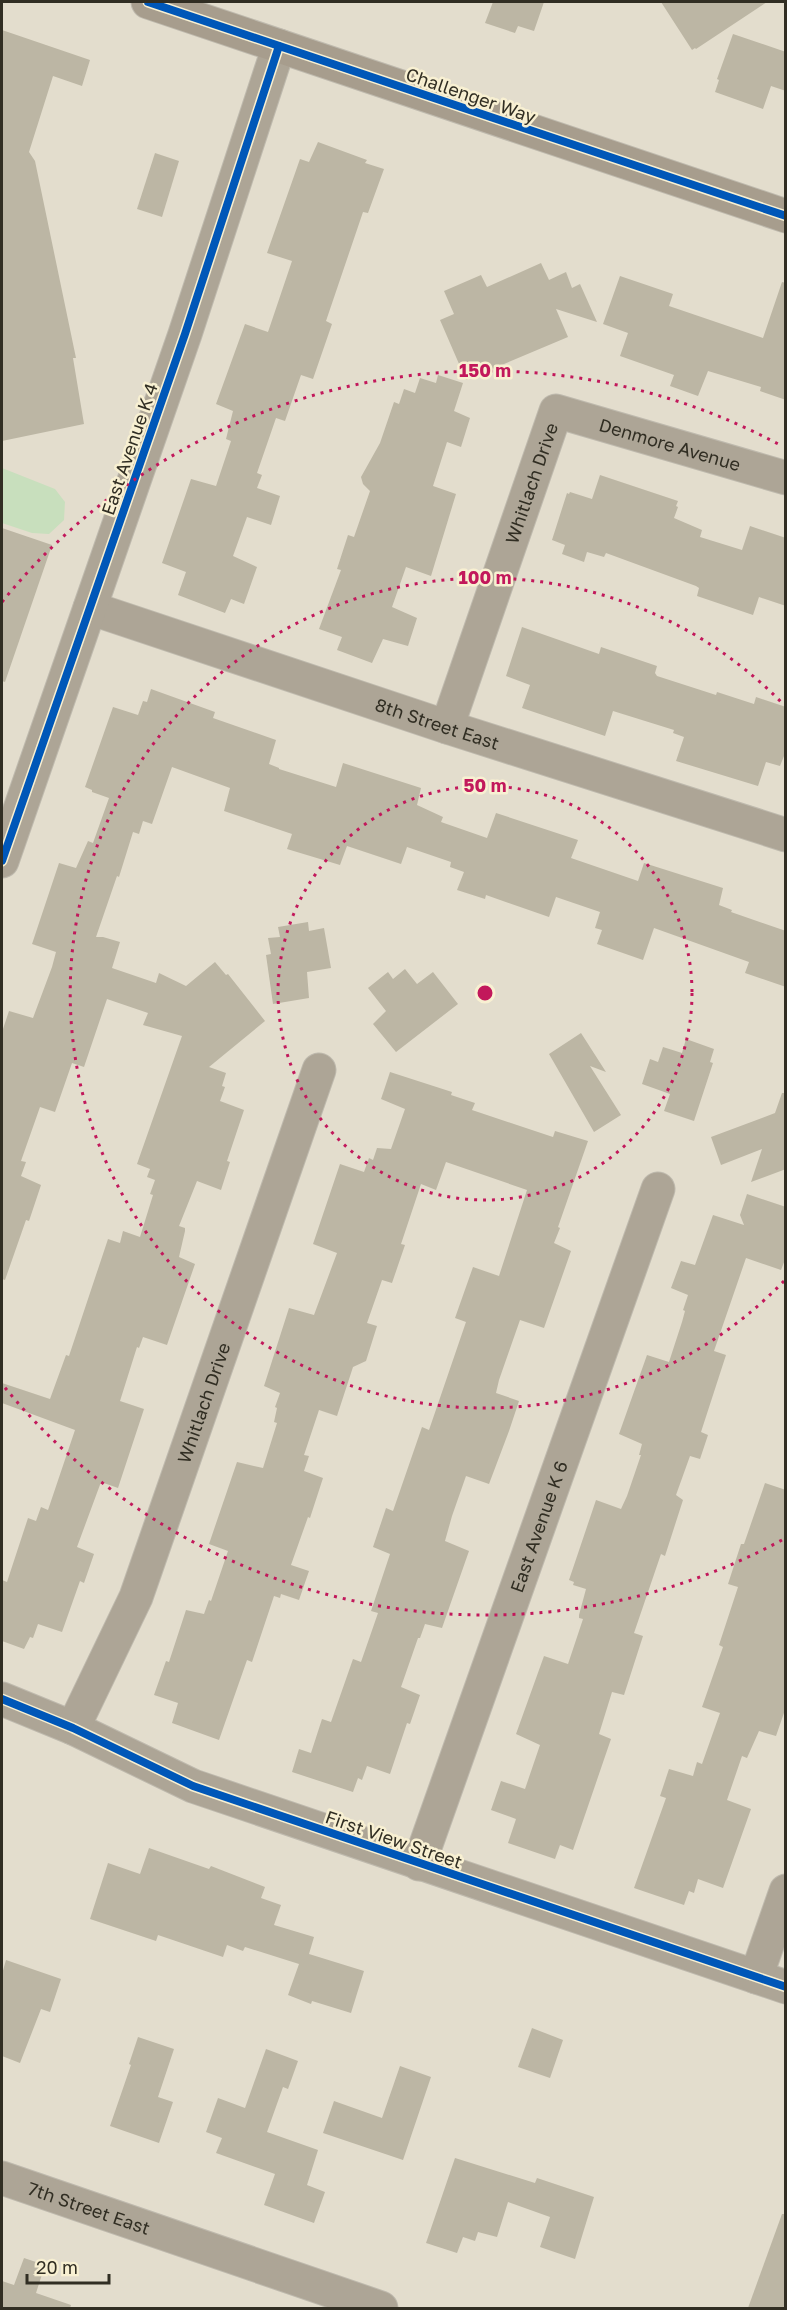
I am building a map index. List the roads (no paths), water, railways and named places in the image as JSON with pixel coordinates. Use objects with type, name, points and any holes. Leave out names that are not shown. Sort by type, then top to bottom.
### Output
[{"type":"main road","name":"Challenger Way","points":[[148,2],[786,216]]},
{"type":"street","name":"East Avenue K 4","points":[[2,861],[185,334],[279,46]]},
{"type":"street","name":"Denmore Avenue","points":[[556,411],[786,478]]},
{"type":"street","name":"Whitlach Drive","points":[[447,727],[556,411]]},
{"type":"street","name":"8th Street East","points":[[90,608],[447,727],[786,835]]},
{"type":"street","name":"Whitlach Drive","points":[[73,1728],[136,1597],[319,1070]]},
{"type":"street","name":"East Avenue K 6","points":[[419,1864],[658,1189]]},
{"type":"street","name":"First View Street","points":[[2,1699],[73,1728],[193,1786],[771,1982]]},
{"type":"street","points":[[771,1982],[786,1891]]},
{"type":"street","name":"7th Street East","points":[[2,2178],[381,2308]]}]
